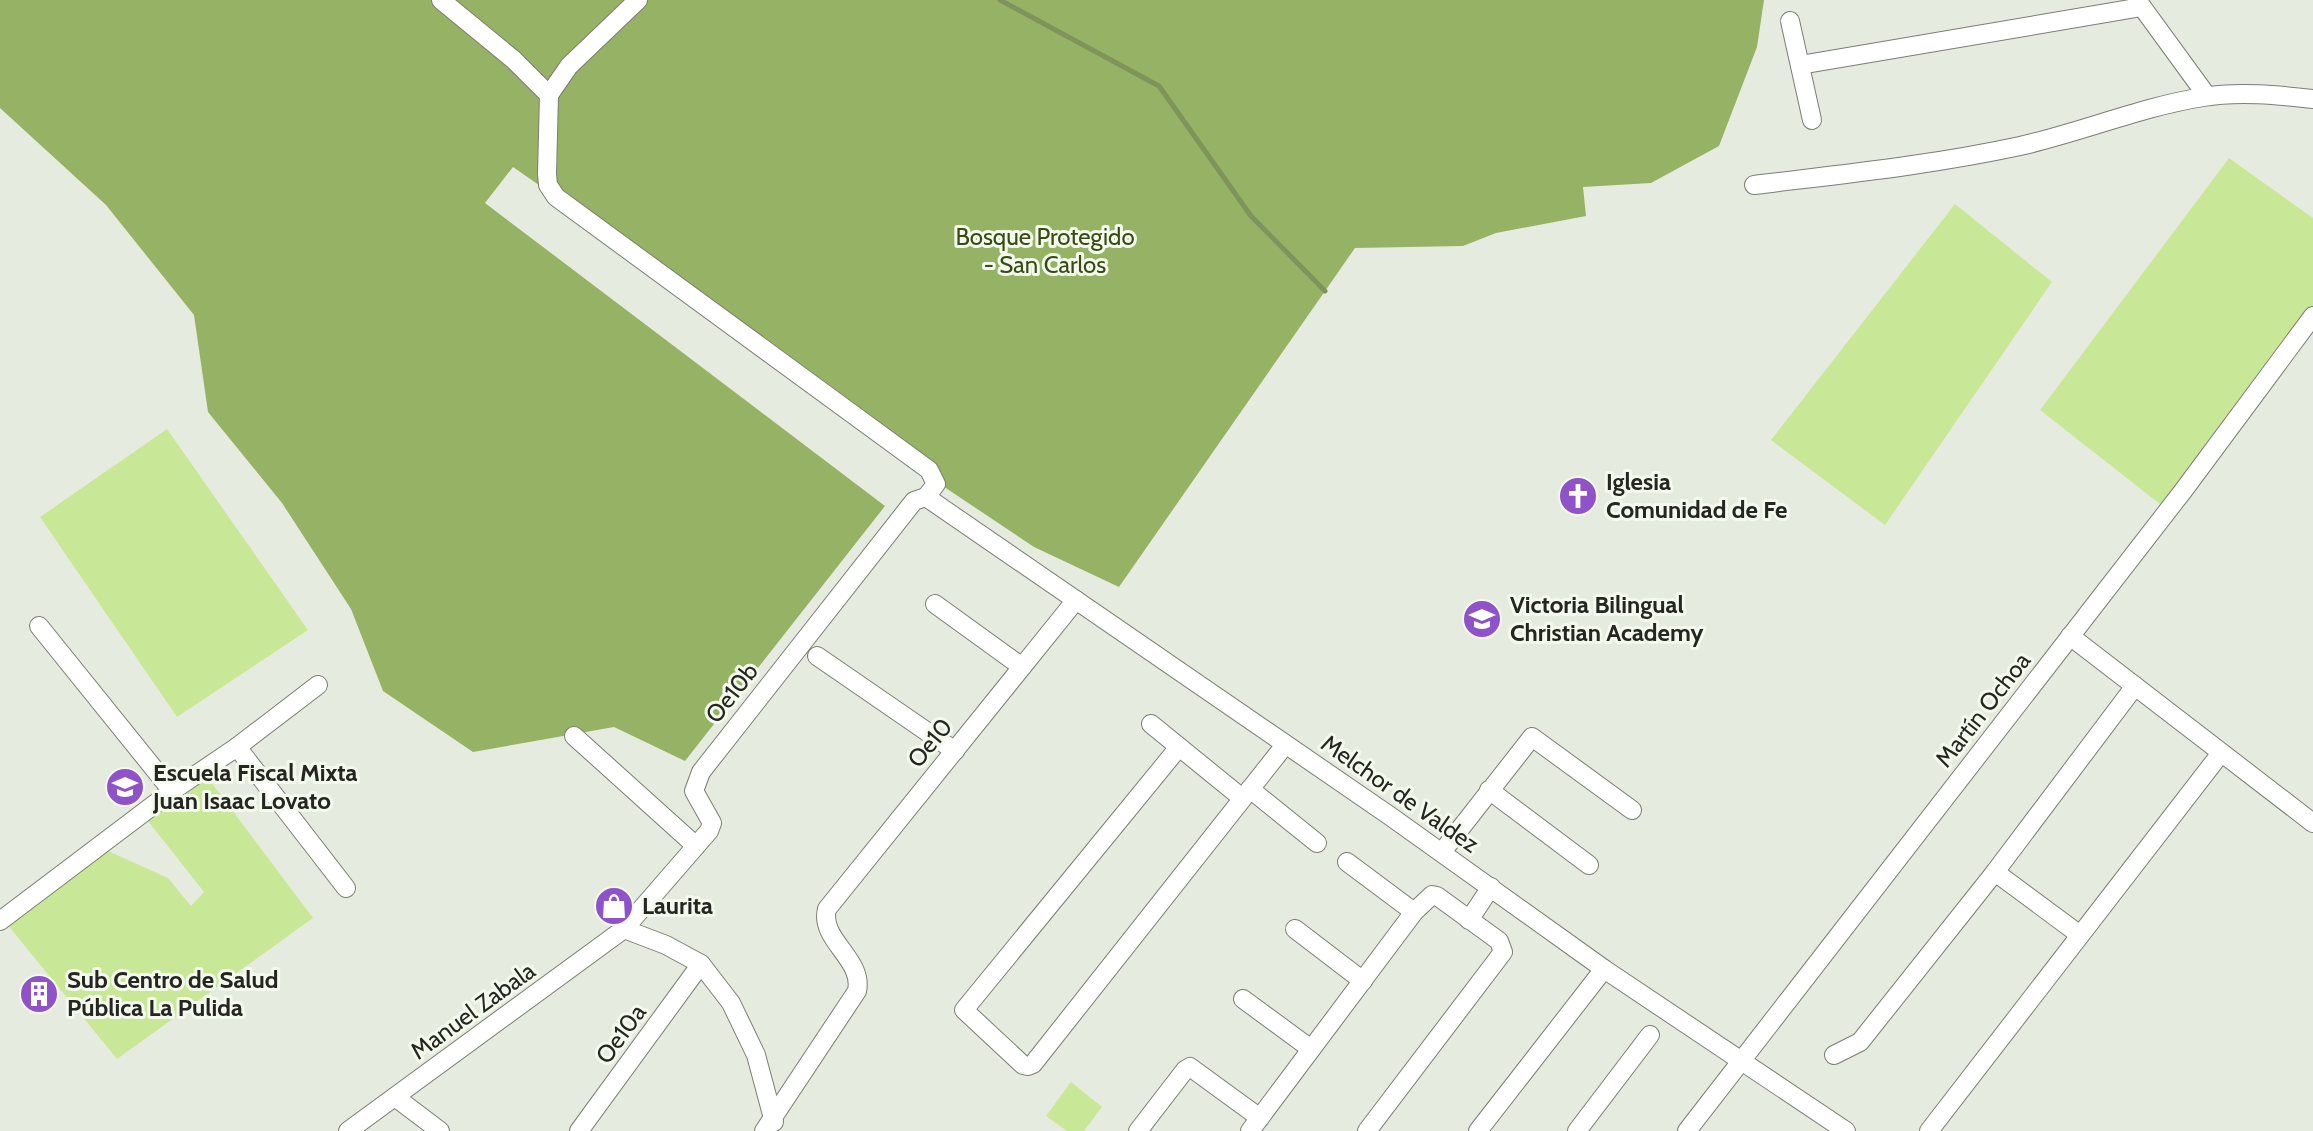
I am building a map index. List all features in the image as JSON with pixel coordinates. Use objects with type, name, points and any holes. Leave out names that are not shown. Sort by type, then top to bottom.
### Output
[{"type":"street","points":[[441,0],[514,60],[549,95]]},
{"type":"street","points":[[638,0],[569,66],[549,95],[548,185],[556,197],[929,470],[936,484],[926,497]]},
{"type":"street","points":[[1800,65],[2140,4],[2207,96]]},
{"type":"street","points":[[1790,21],[1812,120]]},
{"type":"street","points":[[1754,185],[1957,159],[2025,145],[2207,96],[2279,95],[2313,99]]},
{"type":"street","name":"Martín Ochoa","points":[[1688,1131],[2183,491],[2313,316]]},
{"type":"street","name":"Melchor de Valdez","points":[[926,497],[1442,852],[1604,969],[1846,1131]]},
{"type":"street","name":"Oe10b","points":[[624,929],[709,831],[712,823],[694,791],[701,772],[914,501],[926,497]]},
{"type":"street","name":"Oe10","points":[[771,1126],[857,991],[858,975],[825,925],[827,909],[1076,600]]},
{"type":"street","points":[[935,604],[1022,667]]},
{"type":"street","points":[[39,626],[172,791]]},
{"type":"street","points":[[2070,636],[2313,823]]},
{"type":"street","points":[[817,656],[955,751]]},
{"type":"street","points":[[0,921],[318,685]]},
{"type":"street","points":[[1834,1055],[1860,1042],[1995,872],[2135,686]]},
{"type":"street","points":[[1151,724],[1317,843]]},
{"type":"street","points":[[574,736],[696,846]]},
{"type":"street","points":[[1442,852],[1532,737],[1632,810]]},
{"type":"street","points":[[1179,747],[964,1010],[1023,1065],[1033,1064],[1285,745]]},
{"type":"street","points":[[237,747],[346,888]]},
{"type":"street","points":[[1929,1131],[2221,753]]},
{"type":"street","points":[[1489,790],[1589,865]]},
{"type":"street","points":[[1347,862],[1414,912]]},
{"type":"street","points":[[1995,872],[2080,935]]},
{"type":"street","points":[[1469,920],[1491,887]]},
{"type":"street","points":[[1138,1131],[1190,1067],[1255,1124],[1414,912],[1432,895],[1499,941],[1503,952],[1367,1131]]},
{"type":"street","points":[[624,929],[666,945],[701,964],[731,1003],[756,1055],[771,1126]]},
{"type":"street","name":"Manuel Zabala","points":[[348,1131],[624,929]]},
{"type":"street","points":[[1295,929],[1363,981]]},
{"type":"street","name":"Oe10a","points":[[579,1131],[701,964]]},
{"type":"street","points":[[1478,1131],[1604,969]]},
{"type":"street","points":[[1243,999],[1311,1049]]},
{"type":"street","points":[[1577,1131],[1650,1035]]},
{"type":"street","points":[[395,1097],[440,1131]]},
{"type":"green space","name":"Bosque Protegido - San Carlos","points":[[0,0],[1764,0],[1757,47],[1719,146],[1651,183],[1583,187],[1586,216],[1496,233],[1463,246],[1355,248],[1119,587],[1034,547],[892,452],[707,302],[513,167],[485,203],[885,506],[685,761],[614,727],[473,752],[383,691],[351,609],[282,503],[208,412],[194,315],[106,205],[0,108]]},
{"type":"green space","points":[[2229,158],[2313,218],[2313,308],[2165,508],[2040,410]]},
{"type":"green space","points":[[1955,204],[2052,282],[1885,525],[1771,440]]},
{"type":"green space","points":[[167,429],[308,630],[177,717],[40,517]]},
{"type":"green space","points":[[208,778],[313,918],[117,1059],[7,924],[106,850],[168,878],[191,906],[204,892],[148,821]]},
{"type":"green space","points":[[1071,1082],[1102,1107],[1084,1131],[1067,1131],[1046,1116]]},
{"type":"waterway","points":[[1000,0],[1159,86],[1251,216],[1325,291]]},
{"type":"place","name":"Iglesia Comunidad de Fe","points":[[1578,496]]},
{"type":"place","name":"Victoria Bilingual Christian Academy","points":[[1482,619]]},
{"type":"place","name":"Escuela Fiscal Mixta Juan Isaac Lovato","points":[[125,787]]},
{"type":"place","name":"Laurita","points":[[614,906]]},
{"type":"place","name":"Sub Centro de Salud Pública La Pulida","points":[[39,994]]}]
